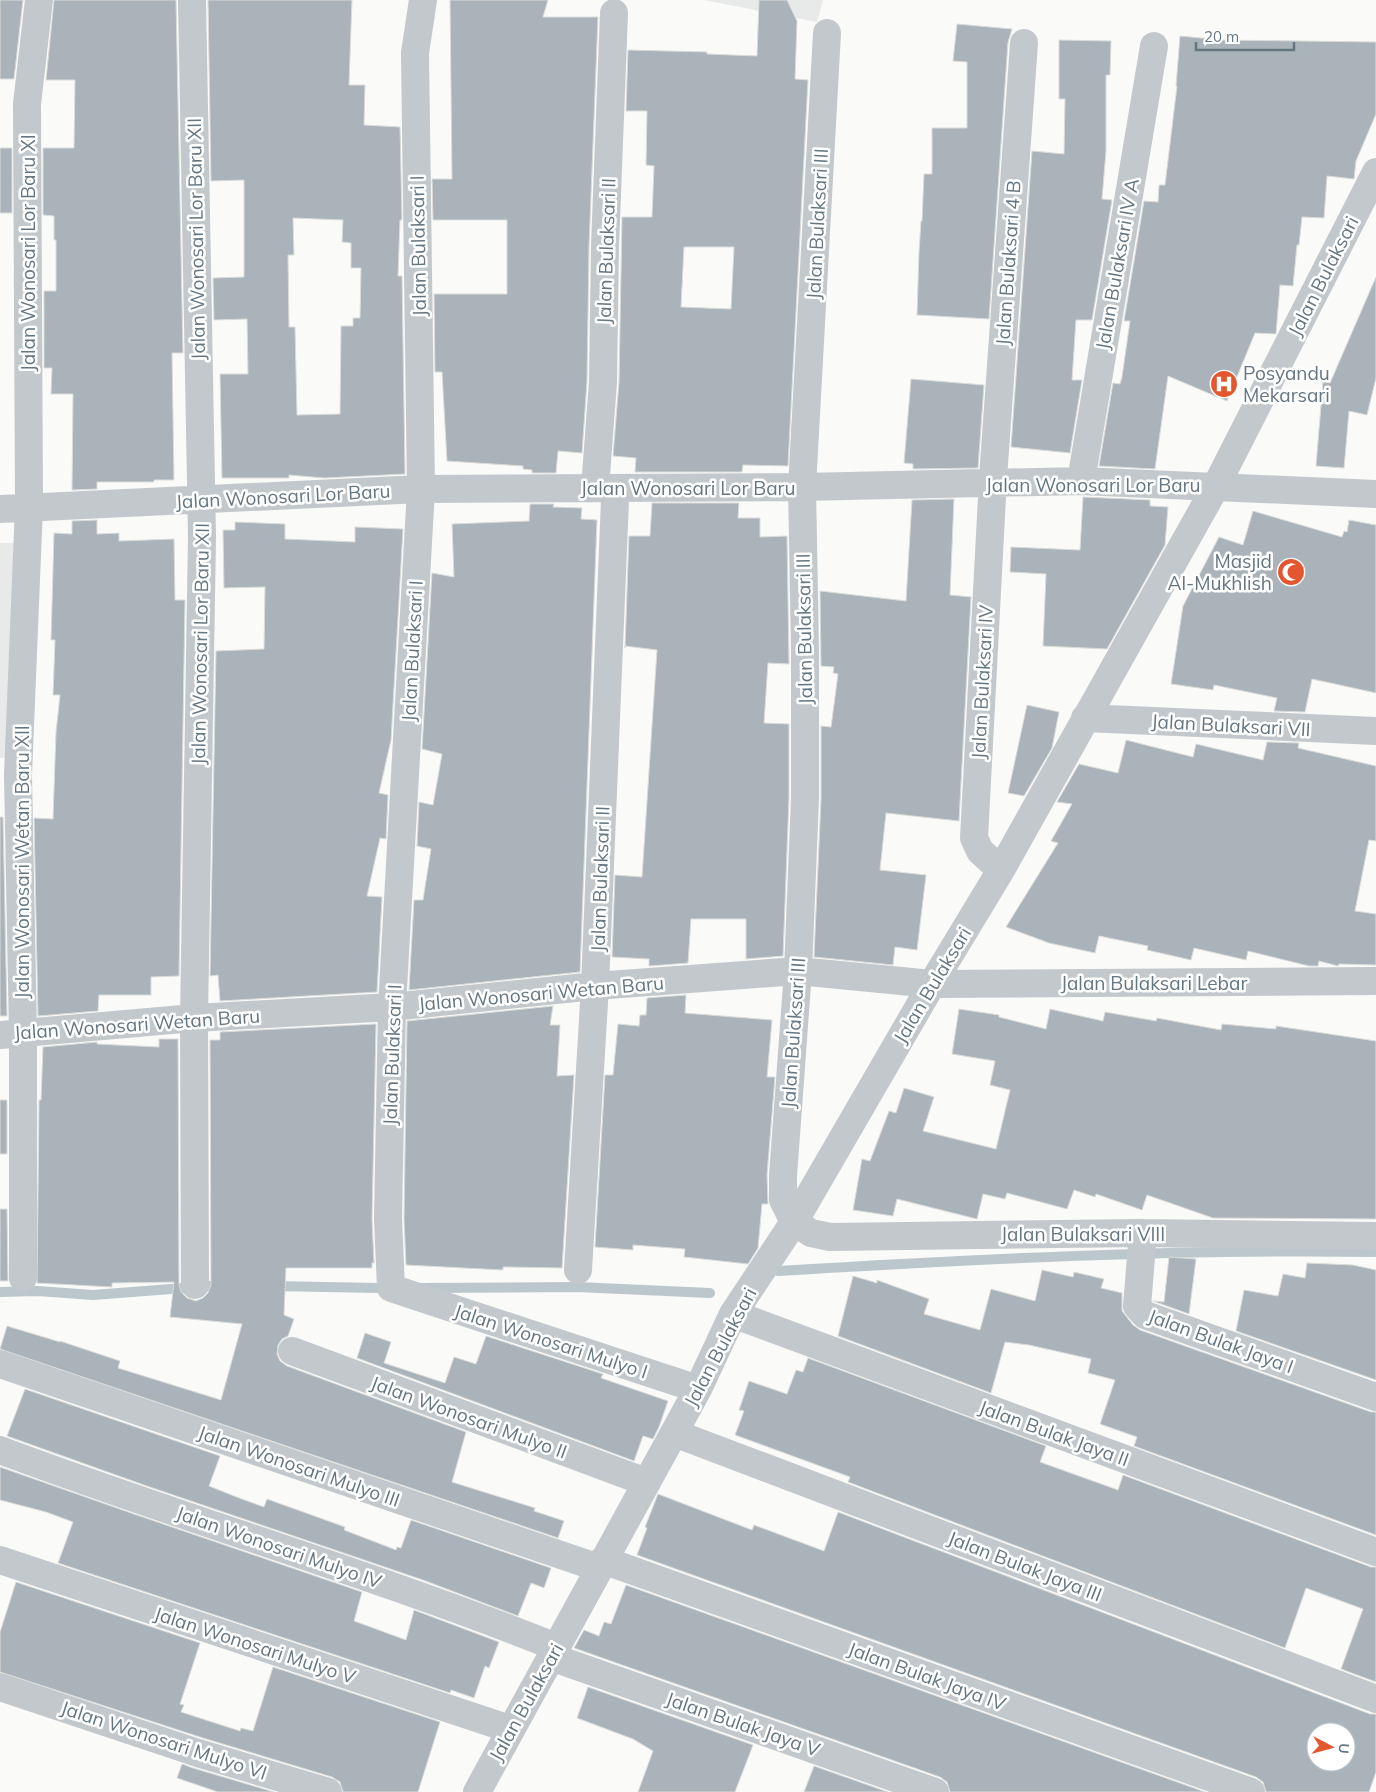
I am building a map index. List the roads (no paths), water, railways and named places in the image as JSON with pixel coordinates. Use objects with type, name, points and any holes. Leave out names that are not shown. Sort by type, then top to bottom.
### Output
[{"type":"street","name":"Jalan Wonosari Lor Baru XI","points":[[29,506],[27,104],[39,0]]},
{"type":"street","name":"Jalan Wonosari Lor Baru XII","points":[[192,0],[202,500],[194,1018],[195,1286]]},
{"type":"street","name":"Jalan Bulaksari I","points":[[404,1293],[391,1288],[388,1254],[388,1219],[392,1007],[422,489],[415,53],[423,0]]},
{"type":"street","name":"Jalan Bulaksari II","points":[[578,1270],[595,986],[615,500],[606,488],[603,382],[614,13]]},
{"type":"street","name":"Jalan Bulaksari III","points":[[794,1222],[784,1200],[783,1176],[798,971],[805,788],[802,487],[827,33]]},
{"type":"street","name":"Jalan Bulaksari 4 B","points":[[993,484],[1024,42]]},
{"type":"street","name":"Jalan Bulaksari IV A","points":[[1081,481],[1154,46]]},
{"type":"street","name":"Jalan Bulaksari","points":[[477,1792],[698,1389],[733,1314],[794,1222],[932,984],[1001,870],[1216,486],[1376,172]]},
{"type":"street","name":"Jalan Wonosari Lor Baru","points":[[0,509],[29,506],[422,489],[802,487],[1081,481],[1376,494]]},
{"type":"street","name":"Jalan Bulaksari IV","points":[[993,484],[974,838],[980,851],[1001,870]]},
{"type":"street","name":"Jalan Wonosari Wetan Baru XII","points":[[23,1278],[11,1034],[18,775],[29,506]]},
{"type":"street","name":"Jalan Bulaksari VII","points":[[1085,718],[1376,731]]},
{"type":"street","name":"Jalan Wonosari Wetan Baru","points":[[11,1034],[194,1018],[392,1007],[595,986],[798,971],[932,984]]},
{"type":"street","name":"Jalan Bulaksari Lebar","points":[[932,984],[1376,981]]},
{"type":"street","name":"Jalan Bulaksari VIII","points":[[794,1222],[811,1233],[830,1237],[1141,1249],[1376,1236]]},
{"type":"street","name":"Jalan Bulak Jaya I","points":[[1141,1249],[1137,1306],[1145,1315],[1376,1397]]},
{"type":"street","name":"Jalan Wonosari Mulyo I","points":[[404,1293],[698,1389]]},
{"type":"street","name":"Jalan Bulak Jaya II","points":[[733,1314],[1376,1552]]},
{"type":"street","name":"Jalan Wonosari Mulyo II","points":[[292,1351],[646,1482]]},
{"type":"street","name":"Jalan Wonosari Mulyo III","points":[[0,1364],[601,1564]]},
{"type":"street","name":"Jalan Bulak Jaya III","points":[[674,1433],[1376,1699]]},
{"type":"street","name":"Jalan Wonosari Mulyo IV","points":[[0,1450],[87,1482],[433,1599],[554,1652]]},
{"type":"street","name":"Jalan Wonosari Mulyo V","points":[[0,1560],[510,1729]]},
{"type":"street","name":"Jalan Bulak Jaya IV","points":[[601,1564],[1251,1792]]},
{"type":"street","name":"Jalan Bulak Jaya V","points":[[554,1652],[936,1792]]},
{"type":"street","name":"Jalan Wonosari Mulyo VI","points":[[0,1687],[198,1753],[328,1792]]},
{"type":"waterway","points":[[778,1271],[1077,1256],[1226,1252],[1376,1252]]},
{"type":"waterway","points":[[0,1292],[38,1291],[93,1295],[223,1285]]},
{"type":"waterway","points":[[273,1286],[378,1288]]},
{"type":"waterway","points":[[422,1288],[577,1287],[710,1293]]},
{"type":"place","name":"Posyandu Mekarsari","points":[[1224,384]]},
{"type":"place","name":"Masjid Al-Mukhlish","points":[[1291,572]]}]
